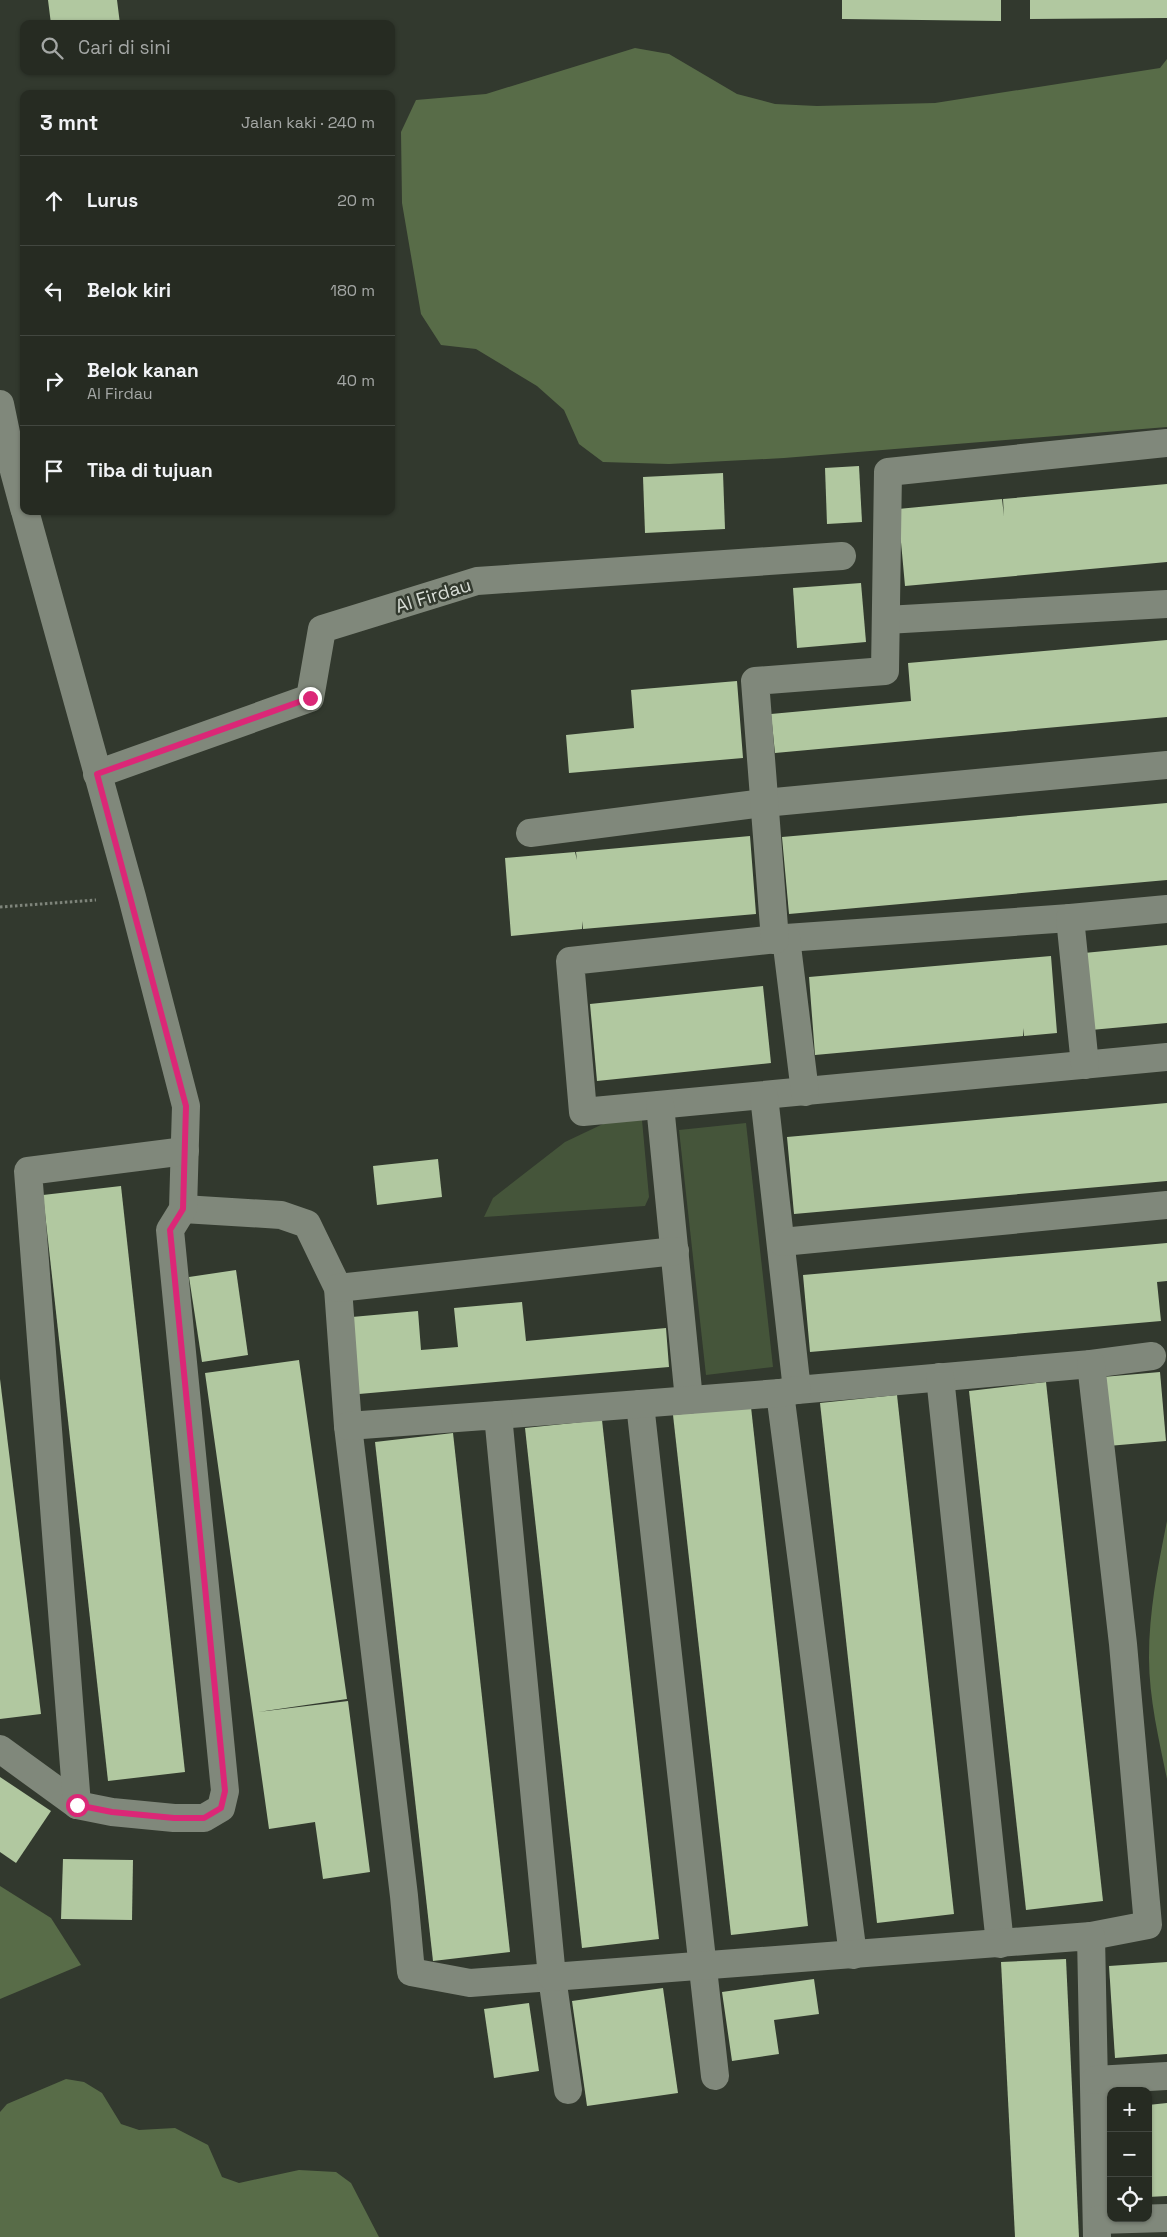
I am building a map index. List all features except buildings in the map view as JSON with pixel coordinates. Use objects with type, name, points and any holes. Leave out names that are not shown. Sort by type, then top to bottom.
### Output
[{"type":"street","points":[[0,404],[20,493]]},
{"type":"street","points":[[805,1092],[781,939],[764,803],[755,681],[885,671],[888,472],[1167,443]]},
{"type":"street","points":[[0,1749],[77,1805],[112,1812],[174,1818],[204,1818],[221,1808],[225,1791],[170,1230],[183,1209],[186,1106],[132,897],[26,515]]},
{"type":"street","name":"Al Firdau","points":[[97,774],[310,698],[322,629],[477,581],[842,556]]},
{"type":"street","points":[[886,620],[1167,604]]},
{"type":"street","points":[[530,833],[764,803],[1167,765]]},
{"type":"street","points":[[1167,909],[781,939],[570,961],[583,1112],[1167,1057]]},
{"type":"street","points":[[1070,918],[1085,1065]]},
{"type":"street","points":[[764,1096],[782,1242],[788,1391],[853,1955]]},
{"type":"street","points":[[660,1105],[689,1400]]},
{"type":"street","points":[[77,1805],[28,1171],[185,1151]]},
{"type":"street","points":[[782,1242],[1167,1205]]},
{"type":"street","points":[[183,1209],[282,1214],[307,1224],[338,1288],[348,1426],[412,1972],[470,1983],[1000,1944],[1091,1936],[1148,1925],[1123,1644],[1091,1364]]},
{"type":"street","points":[[338,1288],[675,1251]]},
{"type":"street","points":[[348,1426],[689,1400],[1091,1364],[1152,1356]]},
{"type":"street","points":[[940,1377],[1000,1944]]},
{"type":"street","points":[[640,1404],[702,1966],[716,2076]]},
{"type":"street","points":[[498,1415],[552,1978],[568,2090]]},
{"type":"street","points":[[1091,1936],[1097,2229],[1167,2218]]},
{"type":"street","points":[[1095,2080],[1167,2076]]},
{"type":"path","points":[[0,907],[132,897]]},
{"type":"green space","points":[[635,48],[669,54],[737,94],[775,104],[817,106],[935,103],[1160,68],[1167,59],[1167,427],[784,458],[669,464],[603,462],[579,444],[564,410],[537,386],[476,349],[441,345],[421,314],[402,203],[401,132],[416,100],[486,94]]},
{"type":"green space","points":[[642,1120],[649,1197],[645,1206],[484,1217],[493,1198],[565,1142],[605,1123]]},
{"type":"green space","points":[[746,1123],[773,1367],[706,1375],[679,1130]]},
{"type":"green space","points":[[1167,1521],[1167,1779],[1153,1704],[1149,1673],[1149,1640],[1157,1572]]},
{"type":"green space","points":[[0,1886],[51,1918],[81,1965],[0,1999]]},
{"type":"green space","points":[[66,2079],[84,2082],[102,2093],[121,2124],[139,2130],[175,2128],[208,2145],[222,2177],[239,2183],[299,2170],[336,2172],[351,2183],[379,2237],[0,2237],[0,2112],[7,2104]]},
{"type":"route","points":[[77,1805],[112,1812],[174,1818],[204,1818],[221,1808],[225,1791],[170,1230],[183,1209],[186,1106],[132,897],[97,774],[310,698]]}]
